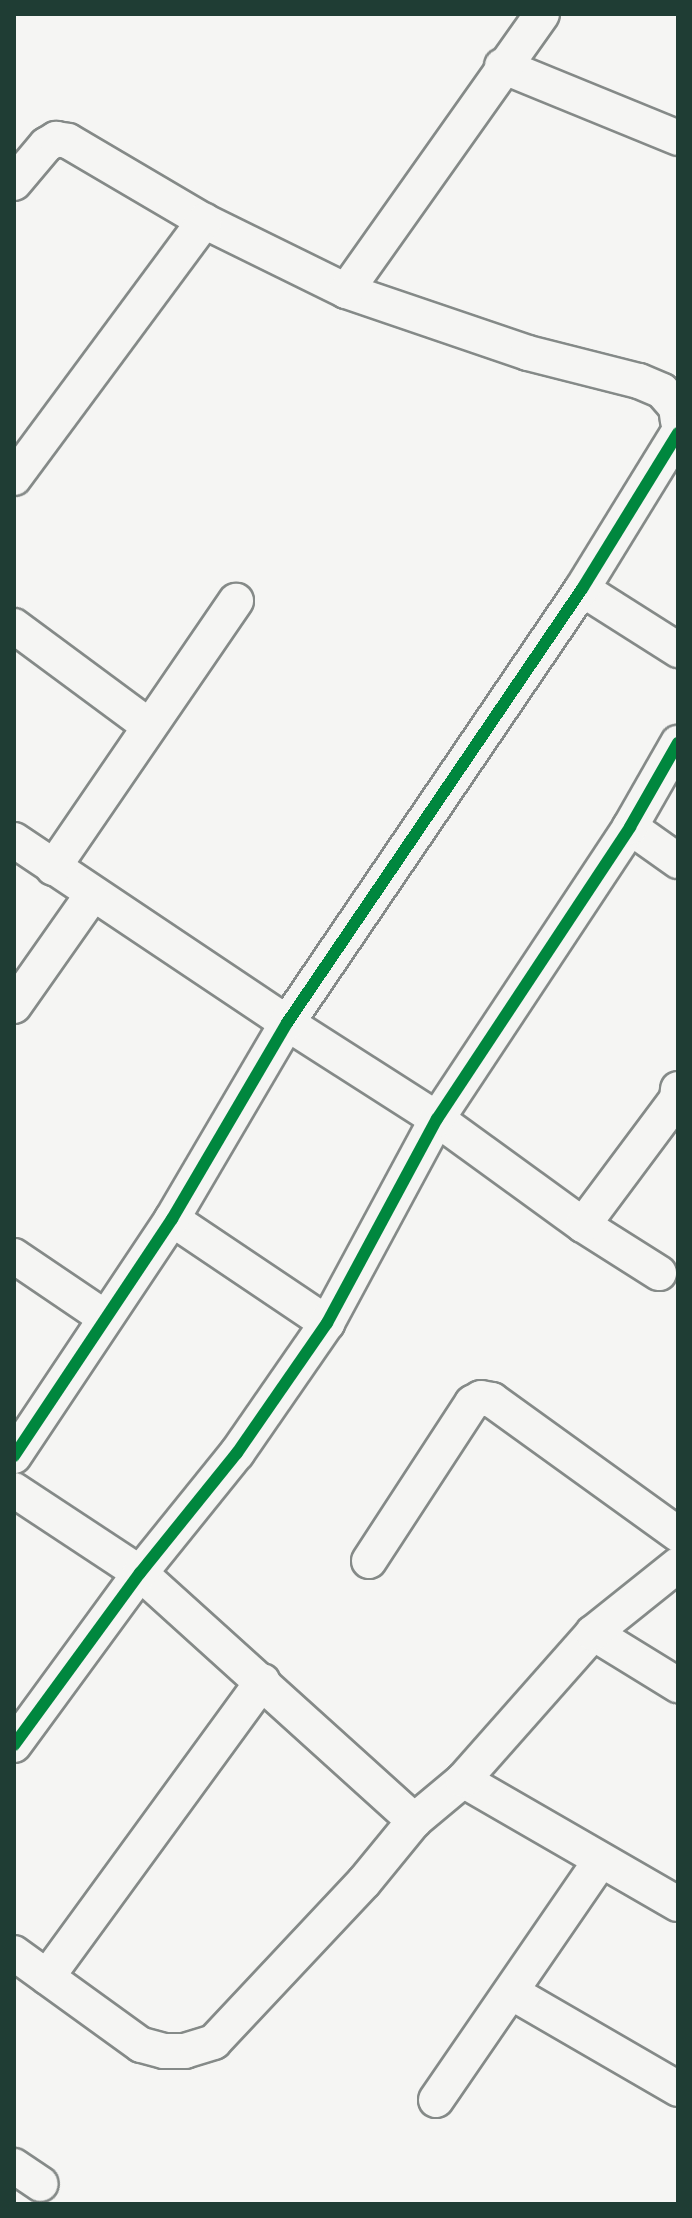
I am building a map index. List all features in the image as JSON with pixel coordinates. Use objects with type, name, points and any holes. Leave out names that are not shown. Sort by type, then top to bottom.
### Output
[{"type":"street","points":[[346,291],[502,66],[542,14]]},
{"type":"street","points":[[502,66],[678,138]]},
{"type":"street","points":[[14,183],[46,145],[56,139],[68,141],[204,221],[346,291],[528,353],[639,381],[671,398],[678,421]]},
{"type":"street","points":[[14,478],[204,221]]},
{"type":"street","points":[[14,1456],[172,1219],[287,1023],[582,589],[678,433]]},
{"type":"street","points":[[582,589],[678,650]]},
{"type":"street","points":[[53,868],[236,601]]},
{"type":"street","points":[[14,626],[149,726]]},
{"type":"street","points":[[14,1745],[140,1573],[237,1453],[327,1323],[437,1119],[630,827],[678,743]]},
{"type":"street","points":[[630,827],[678,861]]},
{"type":"street","points":[[14,840],[92,895],[437,1119],[583,1225],[672,1275]]},
{"type":"street","points":[[14,1006],[92,895]]},
{"type":"street","points":[[583,1225],[677,1099],[678,1089]]},
{"type":"street","points":[[172,1219],[327,1323]]},
{"type":"street","points":[[14,1256],[104,1317]]},
{"type":"street","points":[[369,1561],[472,1403],[481,1398],[492,1400],[678,1534]]},
{"type":"street","points":[[14,1490],[140,1573],[263,1681],[414,1821]]},
{"type":"street","points":[[14,1953],[141,2045],[164,2051],[185,2051],[214,2042],[364,1882],[414,1821],[463,1780],[593,1633],[678,1565]]},
{"type":"street","points":[[593,1633],[678,1685]]},
{"type":"street","points":[[47,1977],[263,1681]]},
{"type":"street","points":[[463,1780],[678,1904]]},
{"type":"street","points":[[436,2100],[601,1860]]},
{"type":"street","points":[[511,1992],[678,2089]]},
{"type":"cycle path","points":[[14,1456],[172,1219],[287,1023],[582,589],[678,433]]},
{"type":"cycle path","points":[[14,1745],[140,1573],[237,1453],[327,1323],[437,1119],[630,827],[678,743]]}]
